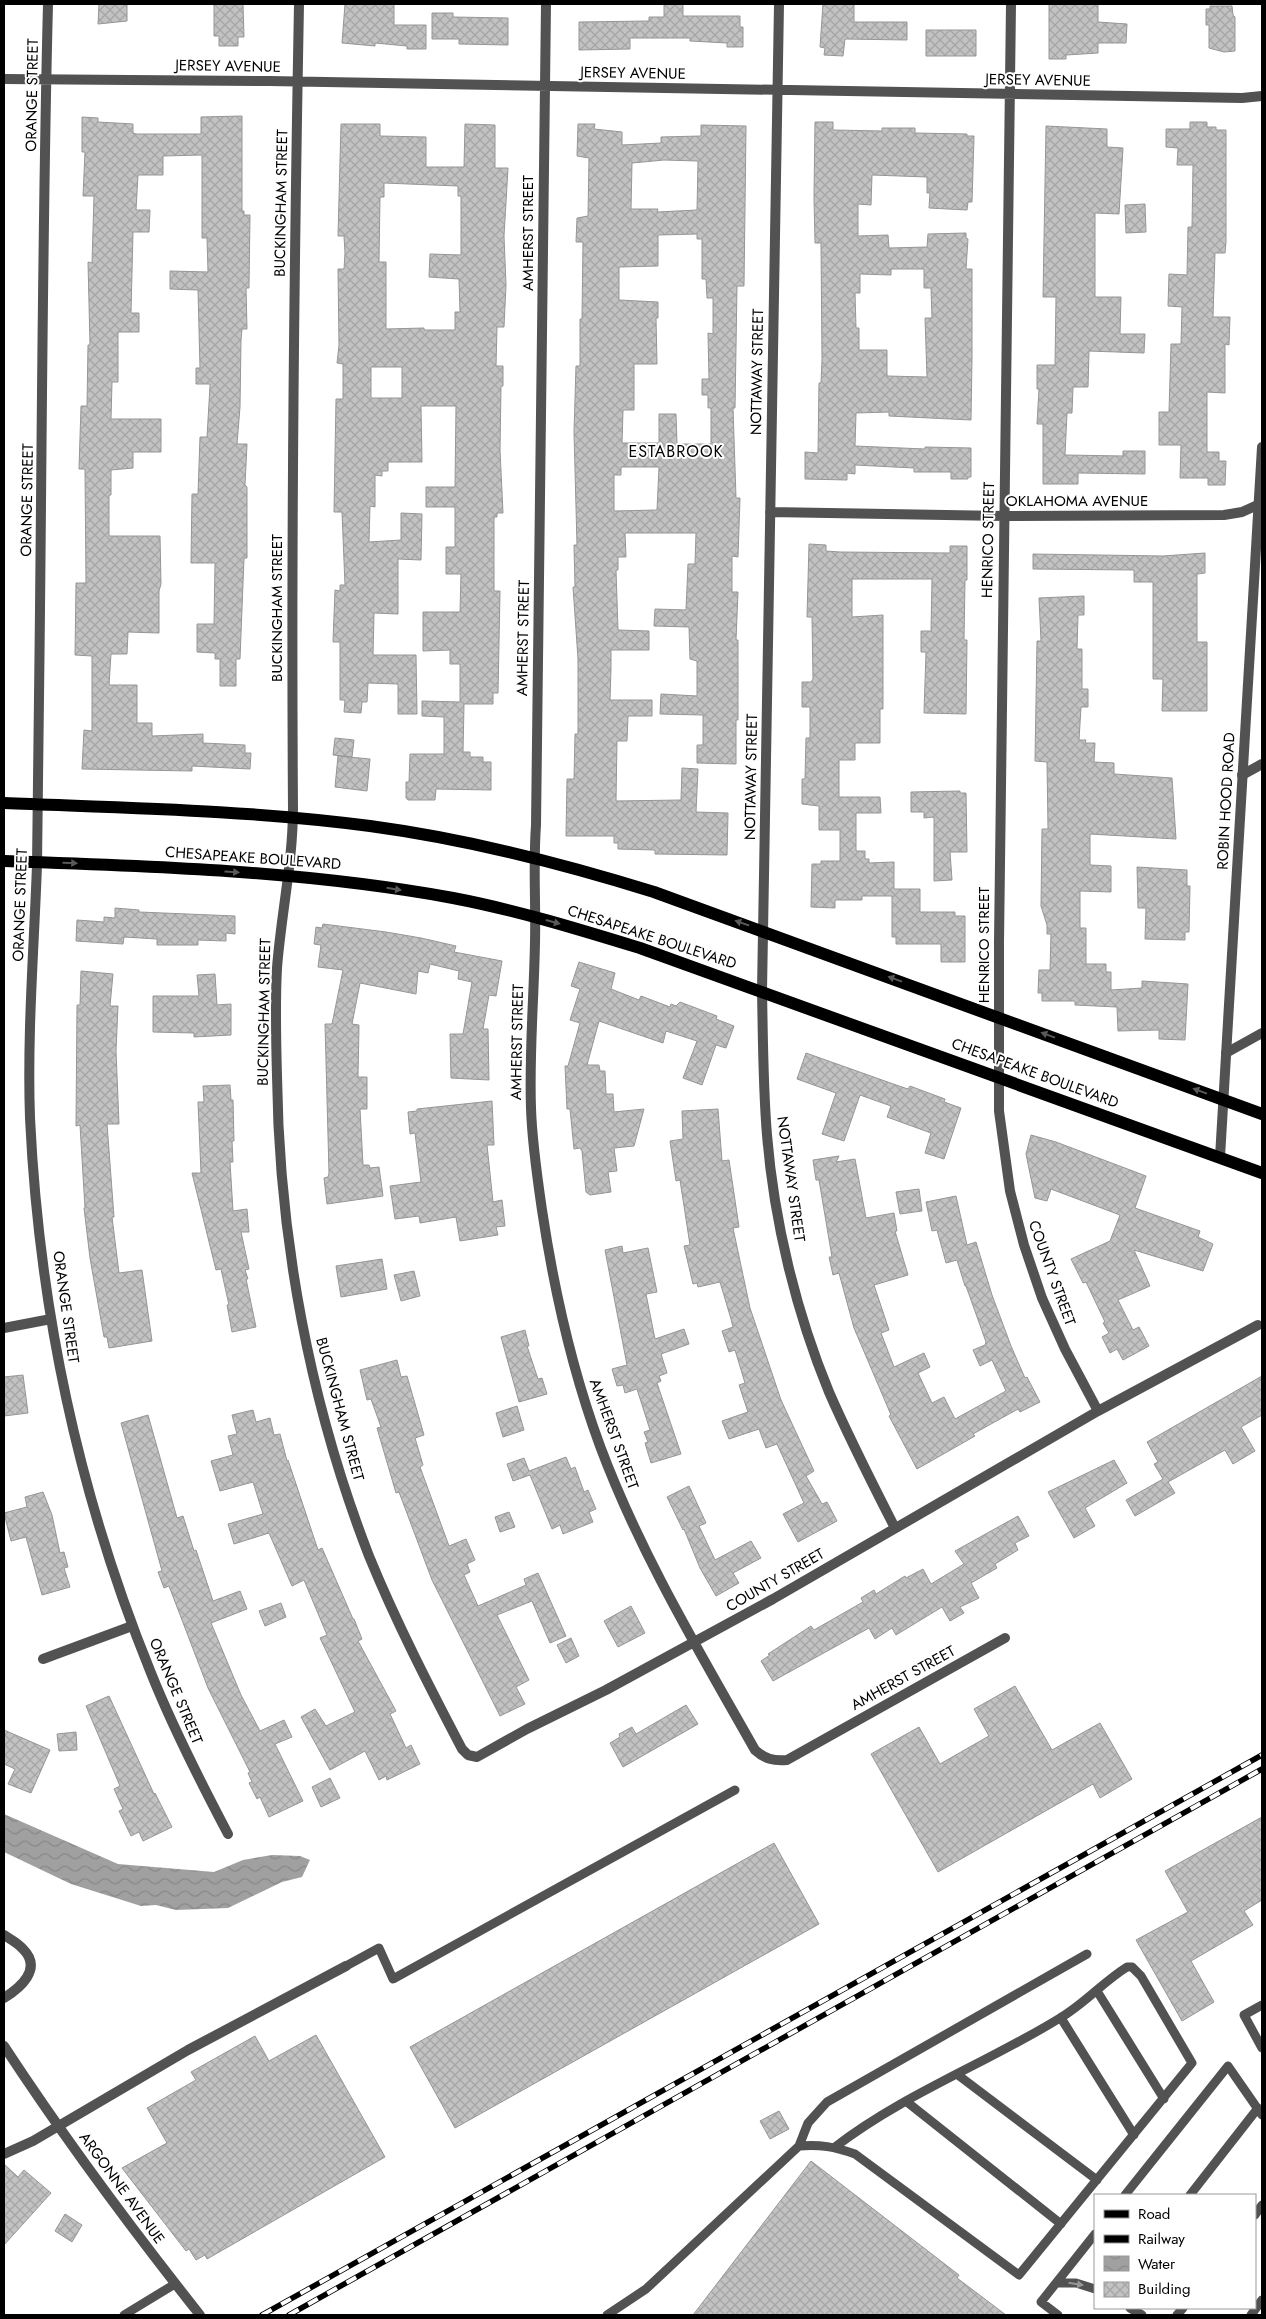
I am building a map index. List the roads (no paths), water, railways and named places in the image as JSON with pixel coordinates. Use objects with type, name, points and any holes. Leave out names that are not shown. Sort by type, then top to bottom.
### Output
[{"type":"main road","points":[[4,803],[184,810],[293,818],[433,836],[534,857],[582,869],[763,930],[1262,1114]]},
{"type":"main road","name":"CHESAPEAKE BOULEVARD","points":[[4,861],[288,876],[340,881],[453,898],[534,916],[640,948],[1262,1173]]},
{"type":"street","name":"ORANGE STREET","points":[[48,4],[37,862],[30,1027],[30,1116],[38,1215],[51,1320],[61,1377],[82,1467],[102,1538],[132,1626],[153,1679],[192,1766],[228,1834]]},
{"type":"street","name":"BUCKINGHAM STREET","points":[[299,4],[292,614],[293,818],[277,970],[277,1078],[283,1196],[301,1315],[325,1421],[343,1484],[370,1558],[418,1666],[462,1750]]},
{"type":"street","name":"AMHERST STREET","points":[[546,4],[534,857],[535,940],[531,1109],[537,1173],[558,1299],[576,1373],[610,1471],[652,1564],[754,1750],[764,1758],[775,1761],[787,1760],[1005,1638]]},
{"type":"street","name":"NOTTAWAY STREET","points":[[779,4],[762,992],[767,1136],[774,1191],[788,1260],[806,1327],[829,1391],[866,1473],[895,1528]]},
{"type":"street","name":"HENRICO STREET","points":[[999,1077],[1011,4]]},
{"type":"street","name":"JERSEY AVENUE","points":[[4,79],[298,82],[1242,98],[1262,96]]},
{"type":"street","name":"ROBIN HOOD ROAD","points":[[1220,1157],[1242,775],[1261,504],[1262,447]]},
{"type":"street","name":"OKLAHOMA AVENUE","points":[[770,512],[1004,516],[1224,515],[1242,512],[1261,504]]},
{"type":"street","points":[[1242,775],[1262,764]]},
{"type":"street","points":[[1226,1053],[1262,1033]]},
{"type":"street","name":"COUNTY STREET","points":[[999,1077],[999,1111],[1010,1191],[1024,1246],[1042,1298],[1064,1349],[1098,1411]]},
{"type":"street","points":[[4,1328],[51,1320]]},
{"type":"street","name":"COUNTY STREET","points":[[462,1750],[468,1755],[477,1757],[527,1728],[606,1690],[694,1642],[1098,1411],[1258,1325]]},
{"type":"street","points":[[44,1659],[132,1626]]},
{"type":"street","points":[[4,1935],[23,1948],[28,1956],[31,1967],[27,1980],[19,1989],[4,1998]]},
{"type":"street","points":[[4,2046],[58,2126],[188,2050],[346,1966]]},
{"type":"street","name":"ARGONNE AVENUE","points":[[4,2154],[58,2126],[128,2224],[200,2315]]},
{"type":"lane","points":[[346,1966],[379,1948],[392,1979],[735,1790]]},
{"type":"lane","points":[[607,2315],[646,2289],[799,2146],[808,2123],[827,2102],[1086,1954]]},
{"type":"lane","points":[[799,2146],[815,2144],[835,2147],[855,2154],[1019,2275],[1192,2063],[1141,1976],[1132,1967],[1127,1967],[1061,2018],[906,2102],[853,2133],[835,2147]]},
{"type":"lane","points":[[1097,1991],[1164,2099]]},
{"type":"lane","points":[[1262,2005],[1244,2015],[1262,2048]]},
{"type":"lane","points":[[1061,2018],[1134,2135]]},
{"type":"lane","points":[[1126,2194],[1228,2066],[1260,2111],[1191,2194]]},
{"type":"lane","points":[[958,2075],[1098,2180]]},
{"type":"lane","points":[[906,2102],[1061,2224]]},
{"type":"lane","points":[[1058,2315],[1041,2302],[1094,2235]]},
{"type":"lane","points":[[1056,2283],[1076,2283],[1094,2289]]},
{"type":"lane","points":[[124,2315],[175,2284]]},
{"type":"water","points":[[4,1814],[118,1864],[214,1872],[243,1860],[272,1855],[300,1856],[310,1860],[302,1877],[282,1882],[228,1908],[176,1910],[156,1905],[141,1906],[71,1884],[4,1852]]},
{"type":"railway","points":[[262,2315],[1262,1755]]},
{"type":"railway","points":[[289,2315],[1262,1769]]},
{"type":"district","name":"ESTABROOK","points":[[676,451]]}]
